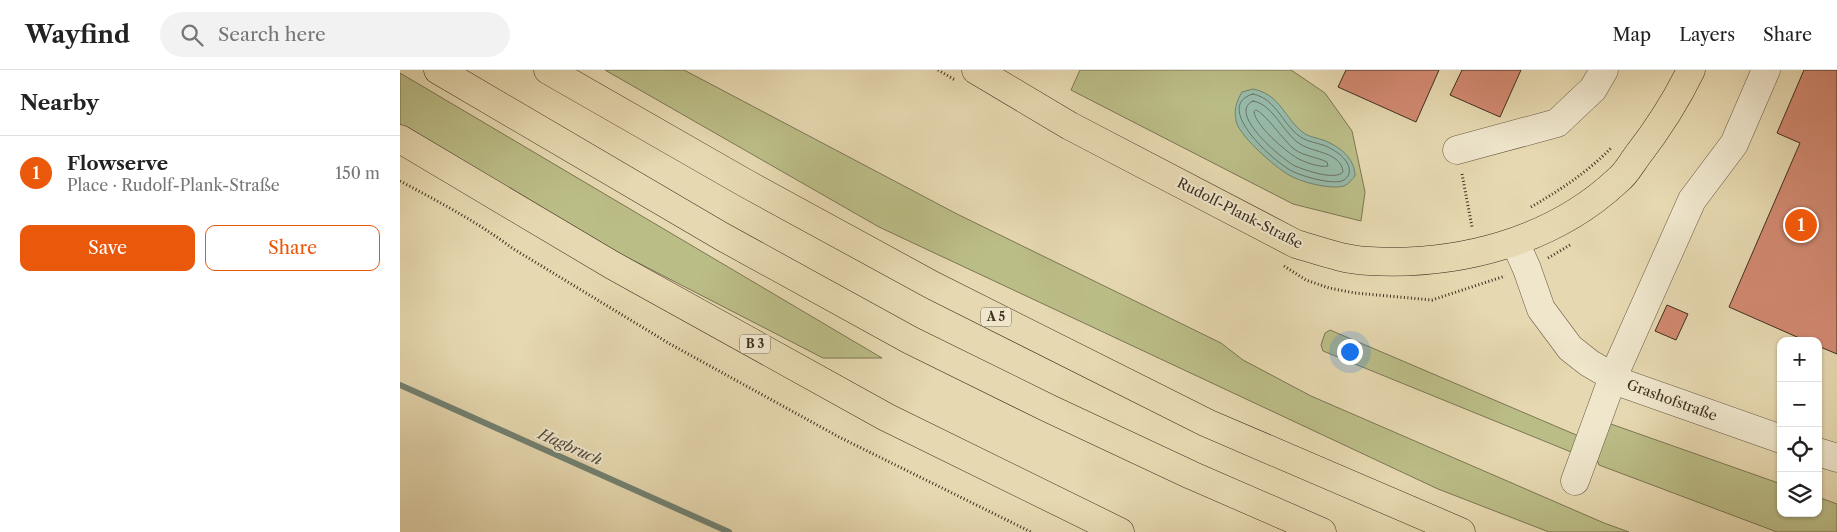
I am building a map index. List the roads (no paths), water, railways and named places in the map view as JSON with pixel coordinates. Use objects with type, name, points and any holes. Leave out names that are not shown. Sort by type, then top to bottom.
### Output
[{"type":"main road","points":[[438,70],[721,236],[910,340],[1173,466],[1322,532]]},
{"type":"main road","name":"A 5","points":[[548,70],[747,184],[932,285],[1207,422],[1461,532]]},
{"type":"main road","name":"Rudolf-Plank-Straße","points":[[976,70],[1070,126],[1296,244],[1332,255],[1368,261],[1439,259],[1477,253],[1515,242],[1541,231],[1586,206],[1619,179],[1648,142],[1676,102],[1691,70]]},
{"type":"main road","name":"B 3","points":[[400,139],[612,265],[886,417],[1120,532]]},
{"type":"street","points":[[1457,150],[1557,124],[1593,89],[1604,70]]},
{"type":"street","points":[[1575,481],[1613,377],[1692,200],[1734,144],[1766,70]]},
{"type":"street","name":"Grashofstraße","points":[[1515,242],[1541,309],[1570,348],[1589,363],[1625,384],[1777,437]]},
{"type":"street","points":[[1822,453],[1837,458]]},
{"type":"water","points":[[1253,89],[1270,96],[1305,134],[1321,139],[1340,149],[1349,158],[1355,176],[1344,186],[1316,185],[1294,178],[1268,159],[1240,130],[1235,115],[1237,103],[1242,92]]},
{"type":"waterway","name":"Hagbruch","points":[[400,385],[729,532]]},
{"type":"place","name":"Flowserve","points":[[1801,225]]}]
